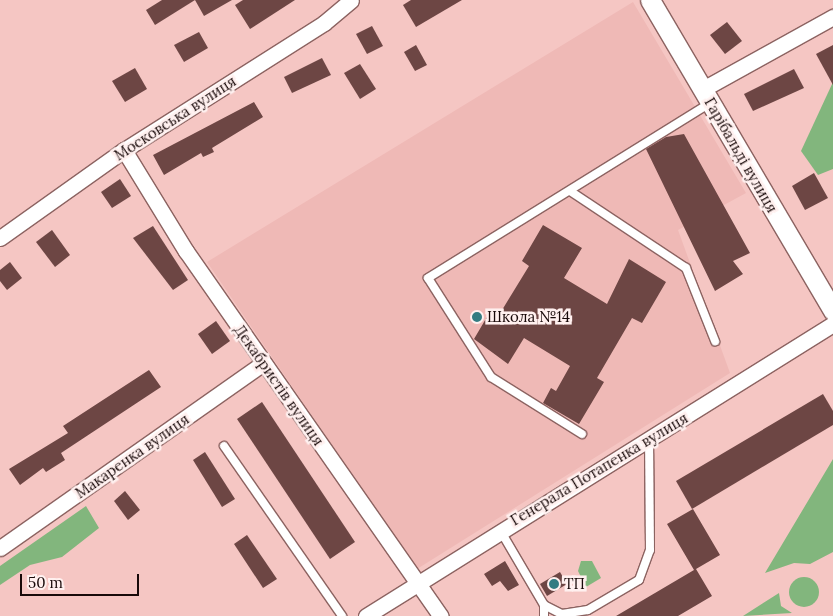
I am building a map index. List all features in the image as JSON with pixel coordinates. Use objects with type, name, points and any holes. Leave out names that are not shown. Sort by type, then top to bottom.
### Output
[{"type":"street","name":"Московська вулиця","points":[[0,238],[124,150],[324,23],[351,0]]},
{"type":"street","name":"Гарібальді вулиця","points":[[650,0],[833,311]]},
{"type":"street","points":[[706,96],[833,17]]},
{"type":"street","name":"Декабристів вулиця","points":[[124,150],[186,251],[441,616]]},
{"type":"street","name":"Генерала Потапенка вулиця","points":[[366,616],[418,581],[649,440],[833,324]]},
{"type":"street","name":"Макаренка вулиця","points":[[0,548],[263,363]]},
{"type":"lane","points":[[582,434],[491,377],[428,278],[570,191],[706,96]]},
{"type":"lane","points":[[570,191],[686,268],[715,341]]},
{"type":"lane","points":[[544,605],[572,614],[588,610],[639,580],[650,550],[649,440]]},
{"type":"lane","points":[[224,446],[342,616]]},
{"type":"lane","points":[[500,530],[544,605],[544,616]]},
{"type":"shaded area","name":"Школа №14","points":[[633,2],[746,193],[678,230],[730,373],[417,569],[207,262]]},
{"type":"green space","points":[[833,82],[833,169],[818,175],[801,151]]},
{"type":"green space","points":[[833,459],[833,552],[810,564],[794,563],[765,573]]},
{"type":"green space","points":[[86,506],[99,528],[62,557],[30,565],[0,585],[0,566]]},
{"type":"green space","points":[[581,561],[592,561],[601,578],[586,587],[578,571]]},
{"type":"green space","points":[[804,577],[815,581],[819,592],[815,603],[804,607],[793,603],[789,592],[793,581]]},
{"type":"green space","points":[[779,593],[781,606],[792,613],[743,616]]},
{"type":"building","points":[[162,0],[195,0],[155,25],[146,10]]},
{"type":"building","points":[[195,0],[232,0],[204,16]]},
{"type":"building","points":[[243,0],[295,0],[250,29],[235,5]]},
{"type":"building","points":[[411,0],[462,0],[416,27],[403,5]]},
{"type":"building","points":[[727,22],[742,41],[725,54],[710,35]]},
{"type":"building","points":[[372,26],[383,46],[367,54],[356,34]]},
{"type":"building","points":[[199,32],[208,48],[184,62],[174,45]]},
{"type":"building","points":[[416,45],[427,65],[415,71],[404,52]]},
{"type":"building","points":[[833,45],[833,85],[816,54]]},
{"type":"building","points":[[322,58],[331,75],[292,93],[284,77]]},
{"type":"building","points":[[360,64],[376,89],[360,99],[344,73]]},
{"type":"building","points":[[135,68],[147,89],[125,102],[112,81]]},
{"type":"building","points":[[794,69],[804,88],[753,111],[744,94]]},
{"type":"building","points":[[254,102],[263,117],[212,148],[214,152],[203,157],[201,153],[164,175],[153,155]]},
{"type":"building","points":[[684,134],[750,253],[733,261],[743,274],[715,291],[646,149],[666,137]]},
{"type":"building","points":[[814,173],[828,198],[805,210],[792,186]]},
{"type":"building","points":[[120,179],[131,196],[112,208],[101,192]]},
{"type":"building","points":[[543,225],[582,248],[564,278],[607,304],[629,259],[666,282],[642,323],[632,318],[597,378],[604,382],[579,424],[543,403],[551,388],[556,391],[570,366],[524,338],[508,364],[474,339],[491,310],[499,315],[529,266],[522,261]]},
{"type":"building","points":[[153,226],[188,280],[173,290],[133,238]]},
{"type":"building","points":[[52,230],[70,255],[55,267],[36,242]]},
{"type":"building","points":[[10,262],[22,278],[7,290],[0,281],[0,270]]},
{"type":"building","points":[[216,321],[230,341],[212,354],[198,334]]},
{"type":"building","points":[[149,370],[161,387],[61,453],[65,460],[46,472],[43,468],[20,485],[9,469],[68,433],[63,426]]},
{"type":"building","points":[[823,394],[833,411],[833,425],[692,509],[676,481]]},
{"type":"building","points":[[262,402],[355,542],[330,559],[237,419]]},
{"type":"building","points":[[205,452],[235,499],[222,507],[193,460]]},
{"type":"building","points":[[125,491],[140,510],[128,520],[114,501]]},
{"type":"building","points":[[693,509],[720,555],[696,569],[712,596],[678,616],[616,616],[694,570],[667,524]]},
{"type":"building","points":[[247,535],[277,579],[263,588],[234,544]]},
{"type":"building","points":[[505,561],[519,585],[508,591],[500,581],[492,586],[484,574]]},
{"type":"building","name":"ТП","points":[[560,572],[567,584],[547,596],[540,584]]},
{"type":"place","name":"Школа №14","points":[[477,317]]},
{"type":"place","name":"ТП","points":[[554,584]]}]
